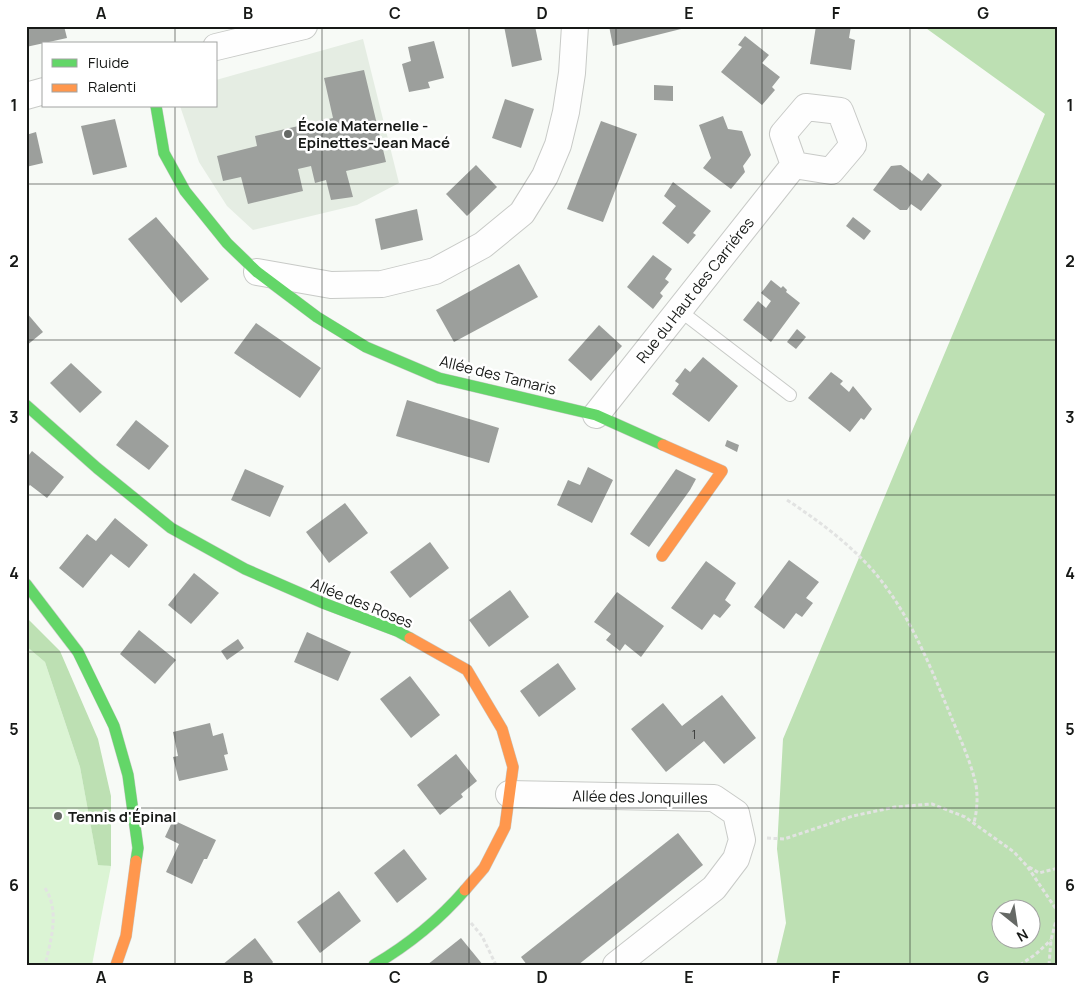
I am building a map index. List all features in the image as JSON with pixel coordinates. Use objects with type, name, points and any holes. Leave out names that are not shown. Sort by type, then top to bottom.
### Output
[{"type":"street","points":[[222,39],[304,26]]},
{"type":"street","points":[[256,272],[331,285],[382,284],[435,271],[483,245],[522,213],[545,176],[558,145],[566,112],[572,73],[575,26]]},
{"type":"street","points":[[26,96],[42,92]]},
{"type":"street","name":"Allée des Tamaris","points":[[156,108],[164,153],[185,190],[227,243],[256,272],[317,318],[358,342],[439,378],[596,415],[722,471],[662,556]]},
{"type":"street","name":"Rue du Haut des Carriéres","points":[[596,415],[794,165]]},
{"type":"street","name":"Allée des Roses","points":[[26,405],[96,468],[170,528],[245,568],[323,603],[398,631],[467,670],[502,729],[512,767],[505,827],[484,868],[451,906],[401,949],[374,965]]},
{"type":"street","points":[[26,584],[78,652],[114,726],[128,775],[138,848],[126,936],[116,965]]},
{"type":"street","name":"Allée des Jonquilles","points":[[509,794],[714,798],[736,813],[742,840]]},
{"type":"street","points":[[616,965],[714,888],[736,858],[742,840]]},
{"type":"lane","points":[[679,310],[790,395]]},
{"type":"path","points":[[787,500],[830,529],[867,564],[882,582],[910,624],[962,743],[976,785],[977,808],[974,823]]},
{"type":"path","points":[[742,840],[784,838],[853,816],[895,807],[932,804],[965,817],[1014,852],[1027,866],[1058,912],[1051,940],[1049,965]]},
{"type":"path","points":[[1027,866],[1039,873],[1058,868]]},
{"type":"path","points":[[45,888],[53,905],[52,935],[46,965]]},
{"type":"path","points":[[469,921],[482,936],[496,965]]},
{"type":"path","points":[[1020,965],[1051,940]]},
{"type":"shaded area","name":"École Maternelle - Epinettes-Jean Macé","points":[[363,39],[399,183],[357,205],[253,230],[227,206],[199,162],[181,108],[218,108],[218,79]]},
{"type":"green space","points":[[923,26],[1058,26],[1058,965],[776,965],[786,923],[777,849],[783,739],[1045,114]]},
{"type":"green space","points":[[26,617],[60,651],[98,739],[111,796],[111,866],[98,865],[80,767],[45,662],[26,646]]},
{"type":"green space","name":"Tennis d'Épinal","points":[[26,646],[45,662],[80,767],[98,864],[111,866],[92,965],[26,965]]},
{"type":"building","points":[[26,26],[64,26],[67,38],[26,47]]},
{"type":"building","points":[[504,26],[535,26],[542,60],[512,67]]},
{"type":"building","points":[[609,26],[689,26],[689,27],[613,46]]},
{"type":"building","points":[[816,26],[851,26],[849,38],[855,40],[851,70],[810,64]]},
{"type":"building","points":[[745,36],[769,55],[762,63],[780,77],[772,87],[775,90],[762,105],[721,72],[742,47],[738,45]]},
{"type":"building","points":[[434,41],[444,78],[428,82],[430,88],[409,92],[402,64],[411,61],[408,47]]},
{"type":"building","points":[[364,70],[386,162],[346,171],[353,197],[331,200],[326,180],[315,183],[311,166],[298,169],[303,191],[248,204],[241,177],[223,181],[217,156],[257,146],[255,136],[333,118],[324,78]]},
{"type":"building","points":[[654,85],[673,86],[673,101],[654,100]]},
{"type":"building","points":[[505,99],[534,109],[521,148],[492,138]]},
{"type":"building","points":[[723,116],[728,129],[742,131],[751,155],[743,166],[745,172],[731,189],[703,168],[711,158],[699,125]]},
{"type":"building","points":[[115,119],[127,167],[93,175],[81,126]]},
{"type":"building","points":[[601,121],[637,134],[603,222],[567,209]]},
{"type":"building","points":[[36,132],[43,163],[26,167],[26,135]]},
{"type":"building","points":[[476,165],[497,187],[467,216],[446,194]]},
{"type":"building","points":[[901,165],[922,181],[928,173],[942,185],[921,211],[911,204],[907,210],[900,210],[873,190],[891,166]]},
{"type":"building","points":[[673,182],[711,211],[693,233],[696,235],[688,244],[662,223],[676,206],[664,196]]},
{"type":"building","points":[[417,209],[423,240],[381,250],[375,219]]},
{"type":"building","points":[[156,217],[209,279],[181,303],[128,239]]},
{"type":"building","points":[[853,217],[871,231],[864,240],[846,226]]},
{"type":"building","points":[[653,255],[672,269],[665,279],[669,282],[660,293],[663,296],[653,309],[627,287]]},
{"type":"building","points":[[519,264],[538,297],[454,342],[436,310]]},
{"type":"building","points":[[771,280],[781,288],[783,286],[787,290],[786,292],[800,303],[771,342],[743,320],[758,301],[766,308],[771,301],[761,293]]},
{"type":"building","points":[[26,312],[43,332],[26,346]]},
{"type":"building","points":[[256,323],[321,368],[300,398],[234,353]]},
{"type":"building","points":[[599,325],[622,346],[591,381],[568,360]]},
{"type":"building","points":[[797,329],[806,337],[796,349],[787,342]]},
{"type":"building","points":[[703,357],[738,386],[709,422],[672,394],[679,384],[675,381],[685,368],[690,372]]},
{"type":"building","points":[[71,363],[102,392],[80,413],[50,383]]},
{"type":"building","points":[[831,372],[843,381],[840,384],[849,392],[853,386],[872,409],[864,420],[861,418],[850,432],[808,398]]},
{"type":"building","points":[[407,400],[499,428],[489,463],[396,436]]},
{"type":"building","points":[[136,420],[169,446],[149,470],[116,445]]},
{"type":"building","points":[[727,440],[739,445],[737,452],[725,446]]},
{"type":"building","points":[[32,451],[64,477],[47,498],[30,485],[26,489],[26,459]]},
{"type":"building","points":[[588,467],[613,480],[592,523],[557,505],[568,480],[580,485]]},
{"type":"building","points":[[245,469],[284,486],[270,517],[231,500]]},
{"type":"building","points":[[676,469],[696,479],[649,547],[630,534]]},
{"type":"building","points":[[345,503],[368,533],[329,563],[306,532]]},
{"type":"building","points":[[115,518],[148,545],[129,568],[111,554],[83,588],[59,568],[87,534],[96,541]]},
{"type":"building","points":[[430,542],[449,568],[410,598],[390,572]]},
{"type":"building","points":[[789,560],[819,582],[806,598],[813,603],[802,617],[796,613],[784,629],[754,607]]},
{"type":"building","points":[[706,561],[736,583],[725,600],[731,605],[720,618],[714,614],[702,630],[671,608]]},
{"type":"building","points":[[194,573],[219,593],[191,624],[168,605]]},
{"type":"building","points":[[510,590],[529,617],[489,647],[469,620]]},
{"type":"building","points":[[617,592],[664,626],[641,657],[625,644],[620,651],[606,640],[611,634],[594,622]]},
{"type":"building","points":[[139,630],[176,660],[155,684],[120,654]]},
{"type":"building","points":[[307,632],[351,652],[338,681],[294,662]]},
{"type":"building","points":[[238,639],[244,648],[227,660],[221,651]]},
{"type":"building","points":[[558,663],[576,689],[539,717],[520,691]]},
{"type":"building","points":[[410,676],[440,715],[411,738],[380,699]]},
{"type":"building","points":[[722,695],[756,738],[724,764],[704,741],[666,772],[631,729],[663,703],[682,726]]},
{"type":"building","points":[[210,723],[213,736],[223,733],[228,754],[224,755],[228,770],[179,781],[173,757],[178,756],[173,732]]},
{"type":"building","points":[[456,754],[477,781],[461,794],[463,797],[440,815],[417,785]]},
{"type":"building","points":[[173,820],[216,840],[192,884],[166,872],[179,844],[165,837]]},
{"type":"building","points":[[678,833],[703,865],[578,965],[527,965],[521,957]]},
{"type":"building","points":[[404,849],[427,879],[397,903],[374,873]]},
{"type":"building","points":[[339,891],[361,921],[320,953],[297,922]]},
{"type":"building","points":[[255,938],[273,962],[271,965],[222,965]]},
{"type":"building","points":[[461,938],[483,965],[427,965]]},
{"type":"traffic: fast","points":[[156,108],[164,153],[185,191],[227,243],[257,272],[317,317],[366,347],[439,378],[596,415],[663,445]]},
{"type":"traffic: fast","points":[[26,405],[97,468],[171,528],[245,569],[410,638]]},
{"type":"traffic: fast","points":[[26,584],[78,652],[114,726],[128,775],[138,848],[136,861]]},
{"type":"traffic: fast","points":[[374,965],[422,931],[445,912],[465,890]]},
{"type":"traffic: slow","points":[[662,556],[722,471],[663,445]]},
{"type":"traffic: slow","points":[[410,638],[467,670],[502,729],[513,767],[505,827],[484,868],[465,890]]},
{"type":"traffic: slow","points":[[116,965],[126,936],[136,861]]},
{"type":"place","name":"École Maternelle - Epinettes-Jean Macé","points":[[288,134]]},
{"type":"place","name":"Tennis d'Épinal","points":[[58,816]]}]
